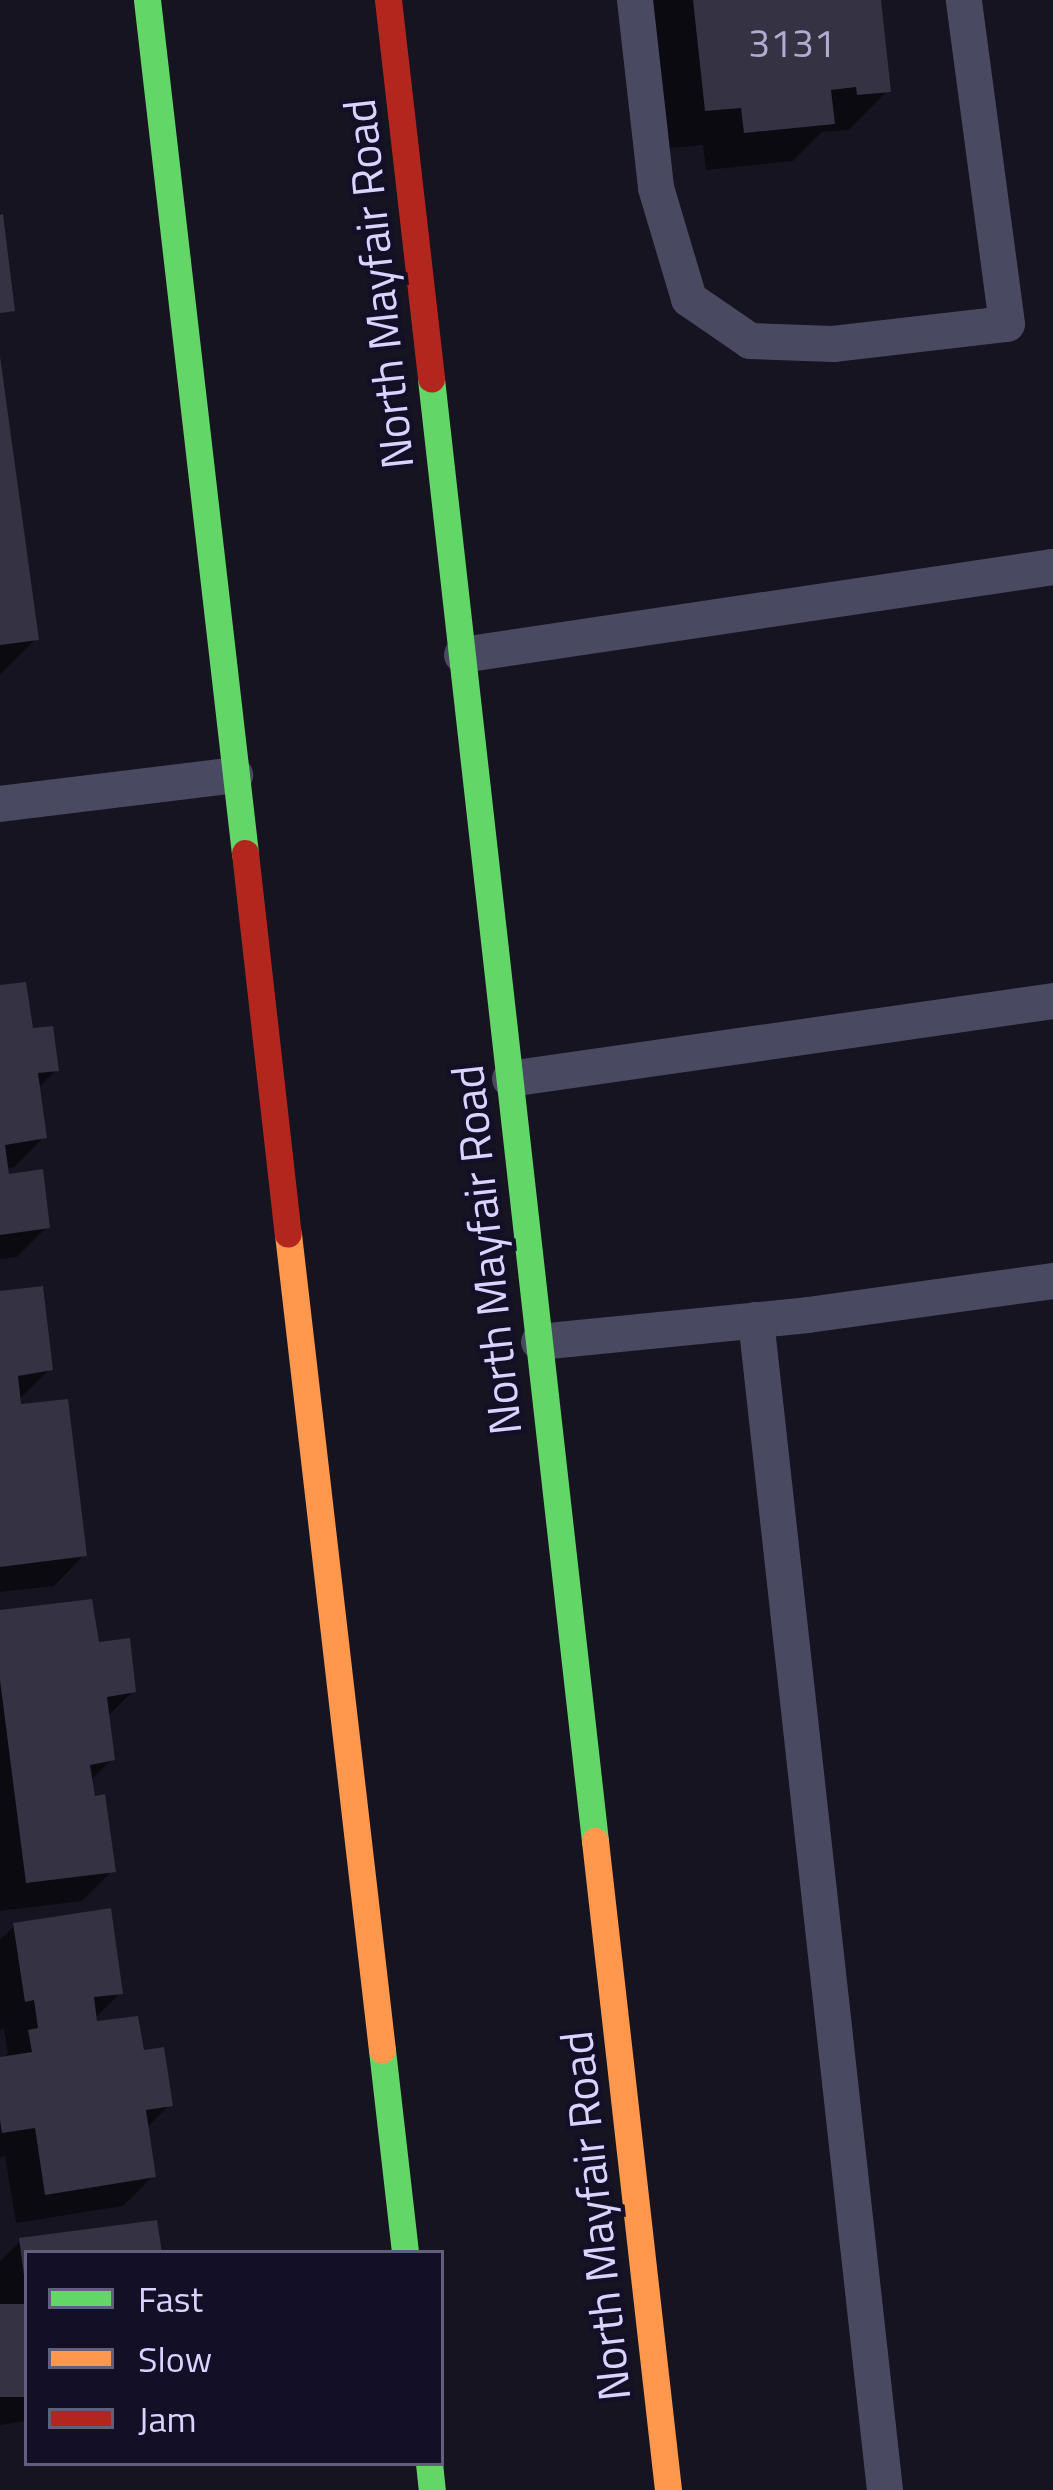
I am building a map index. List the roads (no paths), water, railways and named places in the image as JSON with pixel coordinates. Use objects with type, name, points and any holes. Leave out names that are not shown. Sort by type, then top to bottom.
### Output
[{"type":"main road","points":[[147,0],[405,2250]]},
{"type":"main road","name":"North Mayfair Road","points":[[388,0],[668,2490]]},
{"type":"lane","points":[[635,0],[656,188],[688,299],[750,341],[833,344],[1007,324],[964,0]]},
{"type":"lane","points":[[462,656],[1053,567]]},
{"type":"lane","points":[[0,804],[236,775]]},
{"type":"lane","points":[[510,1078],[1053,1001]]},
{"type":"lane","points":[[539,1342],[756,1320],[1053,1281]]},
{"type":"lane","points":[[756,1320],[885,2490]]}]
